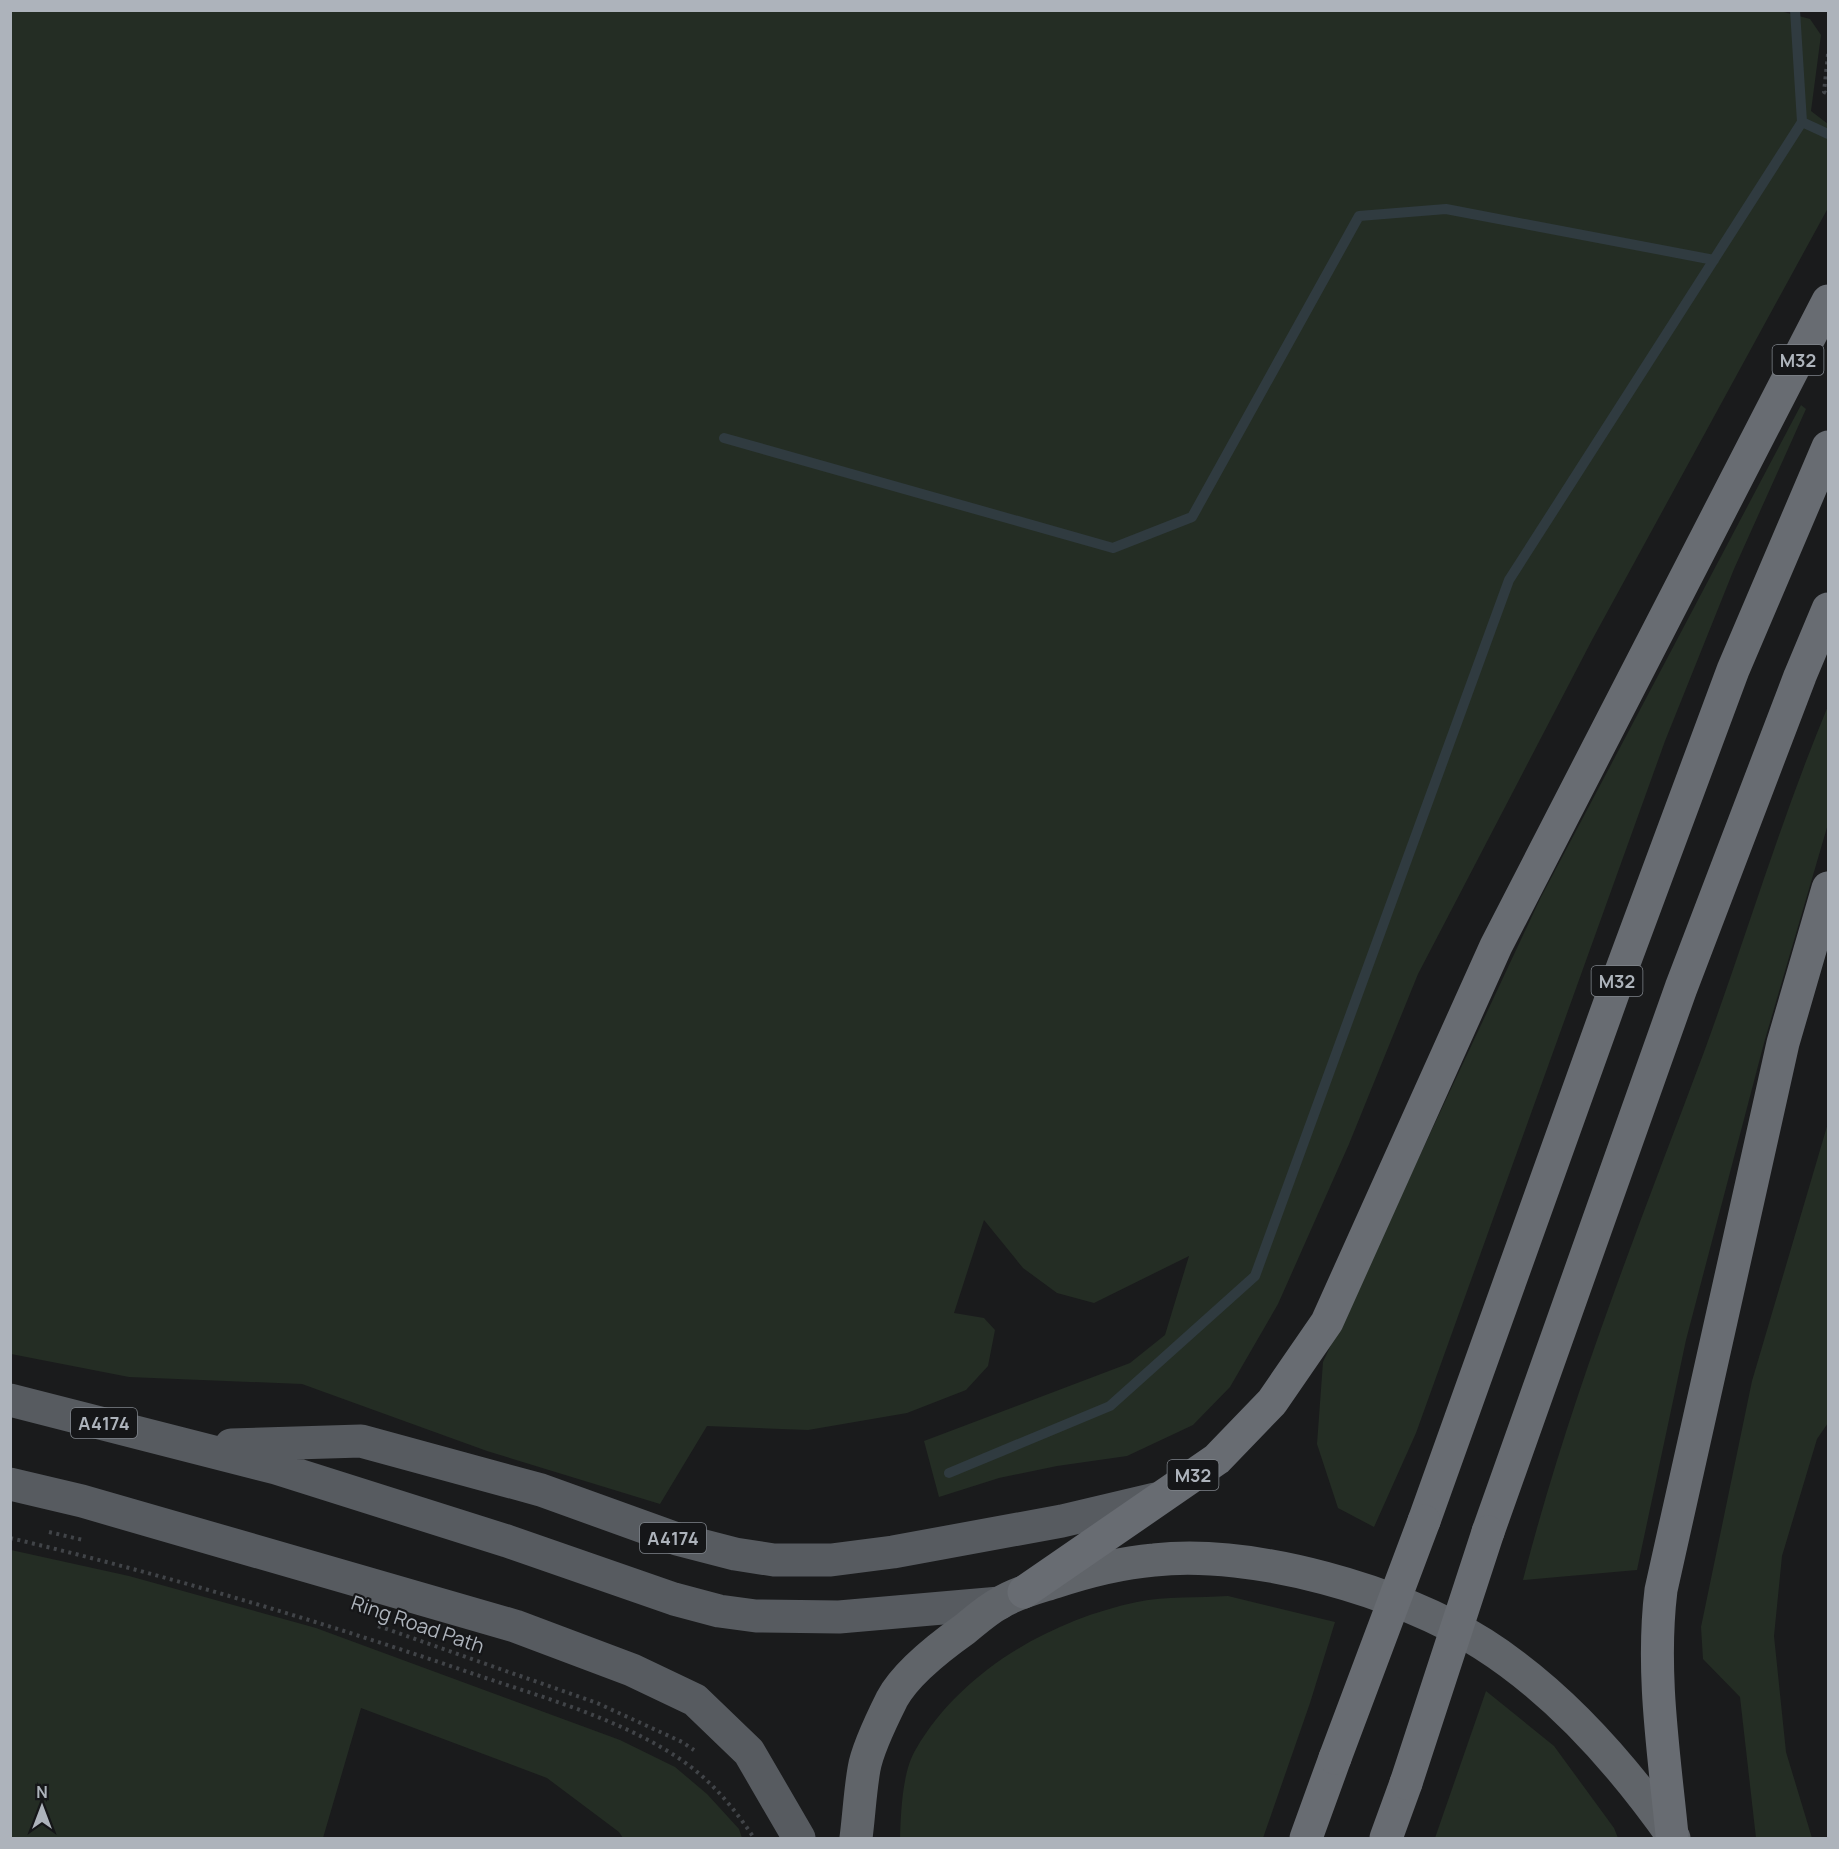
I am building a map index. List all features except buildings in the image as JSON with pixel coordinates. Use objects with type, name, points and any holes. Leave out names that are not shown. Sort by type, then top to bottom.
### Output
[{"type":"highway","name":"M32","points":[[1012,1598],[1217,1459],[1272,1402],[1327,1322],[1496,946],[1828,301]]},
{"type":"highway","name":"M32","points":[[1768,419],[1828,317]]},
{"type":"highway","name":"M32","points":[[1306,1839],[1712,727],[1828,447]]},
{"type":"highway","points":[[1386,1839],[1488,1532],[1681,988],[1800,676],[1828,609]]},
{"type":"highway","points":[[1673,1837],[1656,1678],[1656,1630],[1661,1590],[1783,1043],[1828,888]]},
{"type":"highway","points":[[856,1839],[864,1766],[893,1697],[934,1651],[1012,1598],[1098,1568],[1157,1559],[1239,1561],[1297,1571],[1352,1586],[1419,1611],[1481,1643],[1528,1675],[1575,1718],[1627,1776],[1673,1837]]},
{"type":"main road","name":"A4174","points":[[10,1400],[197,1446],[352,1491],[674,1599],[719,1611],[756,1616],[839,1617],[1012,1598]]},
{"type":"main road","name":"A4174","points":[[197,1446],[361,1441],[541,1490],[677,1539],[735,1554],[774,1560],[831,1560],[894,1552],[1062,1521],[1155,1499]]},
{"type":"main road","points":[[10,1484],[82,1501],[515,1626],[632,1670],[695,1700],[749,1752],[799,1839]]},
{"type":"path","points":[[1828,54],[1824,92],[1828,94]]},
{"type":"path","points":[[39,1530],[95,1544]]},
{"type":"path","name":"Ring Road Path","points":[[10,1538],[176,1579],[276,1608],[426,1657],[597,1718],[680,1759],[722,1796],[754,1839]]},
{"type":"path","name":"Ring Road Path","points":[[371,1623],[597,1702],[682,1742],[697,1752]]},
{"type":"shaded area","points":[[11,11],[1780,11],[1810,19],[1821,35],[1811,111],[1828,124],[1828,208],[1592,640],[1418,974],[1349,1144],[1278,1304],[1230,1387],[1193,1425],[1127,1456],[1057,1466],[999,1478],[939,1497],[924,1441],[1130,1363],[1165,1335],[1189,1256],[1094,1303],[1057,1293],[1023,1268],[984,1220],[954,1313],[984,1318],[995,1330],[988,1366],[966,1390],[907,1413],[808,1430],[707,1426],[660,1504],[487,1451],[302,1384],[129,1377],[11,1354]]},
{"type":"shaded area","points":[[1801,405],[1806,409],[1734,569],[1665,741],[1416,1433],[1374,1527],[1338,1508],[1317,1444],[1323,1362],[1540,899]]},
{"type":"shaded area","points":[[1828,706],[1828,824],[1764,1043],[1686,1340],[1637,1570],[1523,1580],[1541,1513],[1606,1314],[1704,1052],[1795,792]]},
{"type":"shaded area","points":[[1828,1123],[1828,1423],[1817,1439],[1782,1556],[1774,1636],[1786,1752],[1812,1838],[1756,1838],[1740,1697],[1703,1659],[1701,1627],[1752,1381]]},
{"type":"shaded area","points":[[11,1550],[129,1576],[316,1628],[620,1740],[675,1767],[707,1794],[739,1829],[742,1838],[623,1838],[619,1832],[547,1778],[361,1708],[323,1838],[11,1838]]},
{"type":"shaded area","points":[[1228,1596],[1335,1622],[1310,1703],[1263,1838],[900,1838],[905,1780],[911,1758],[935,1721],[957,1696],[983,1673],[1011,1653],[1041,1636],[1105,1610],[1148,1600]]},
{"type":"shaded area","points":[[1486,1691],[1554,1746],[1614,1828],[1618,1838],[1435,1838]]},
{"type":"waterway","points":[[1795,10],[1802,122],[1828,134]]},
{"type":"waterway","points":[[949,1473],[1110,1406],[1255,1276],[1509,580],[1802,122]]},
{"type":"waterway","points":[[724,438],[1113,548],[1192,517],[1359,216],[1446,209],[1714,260]]}]
